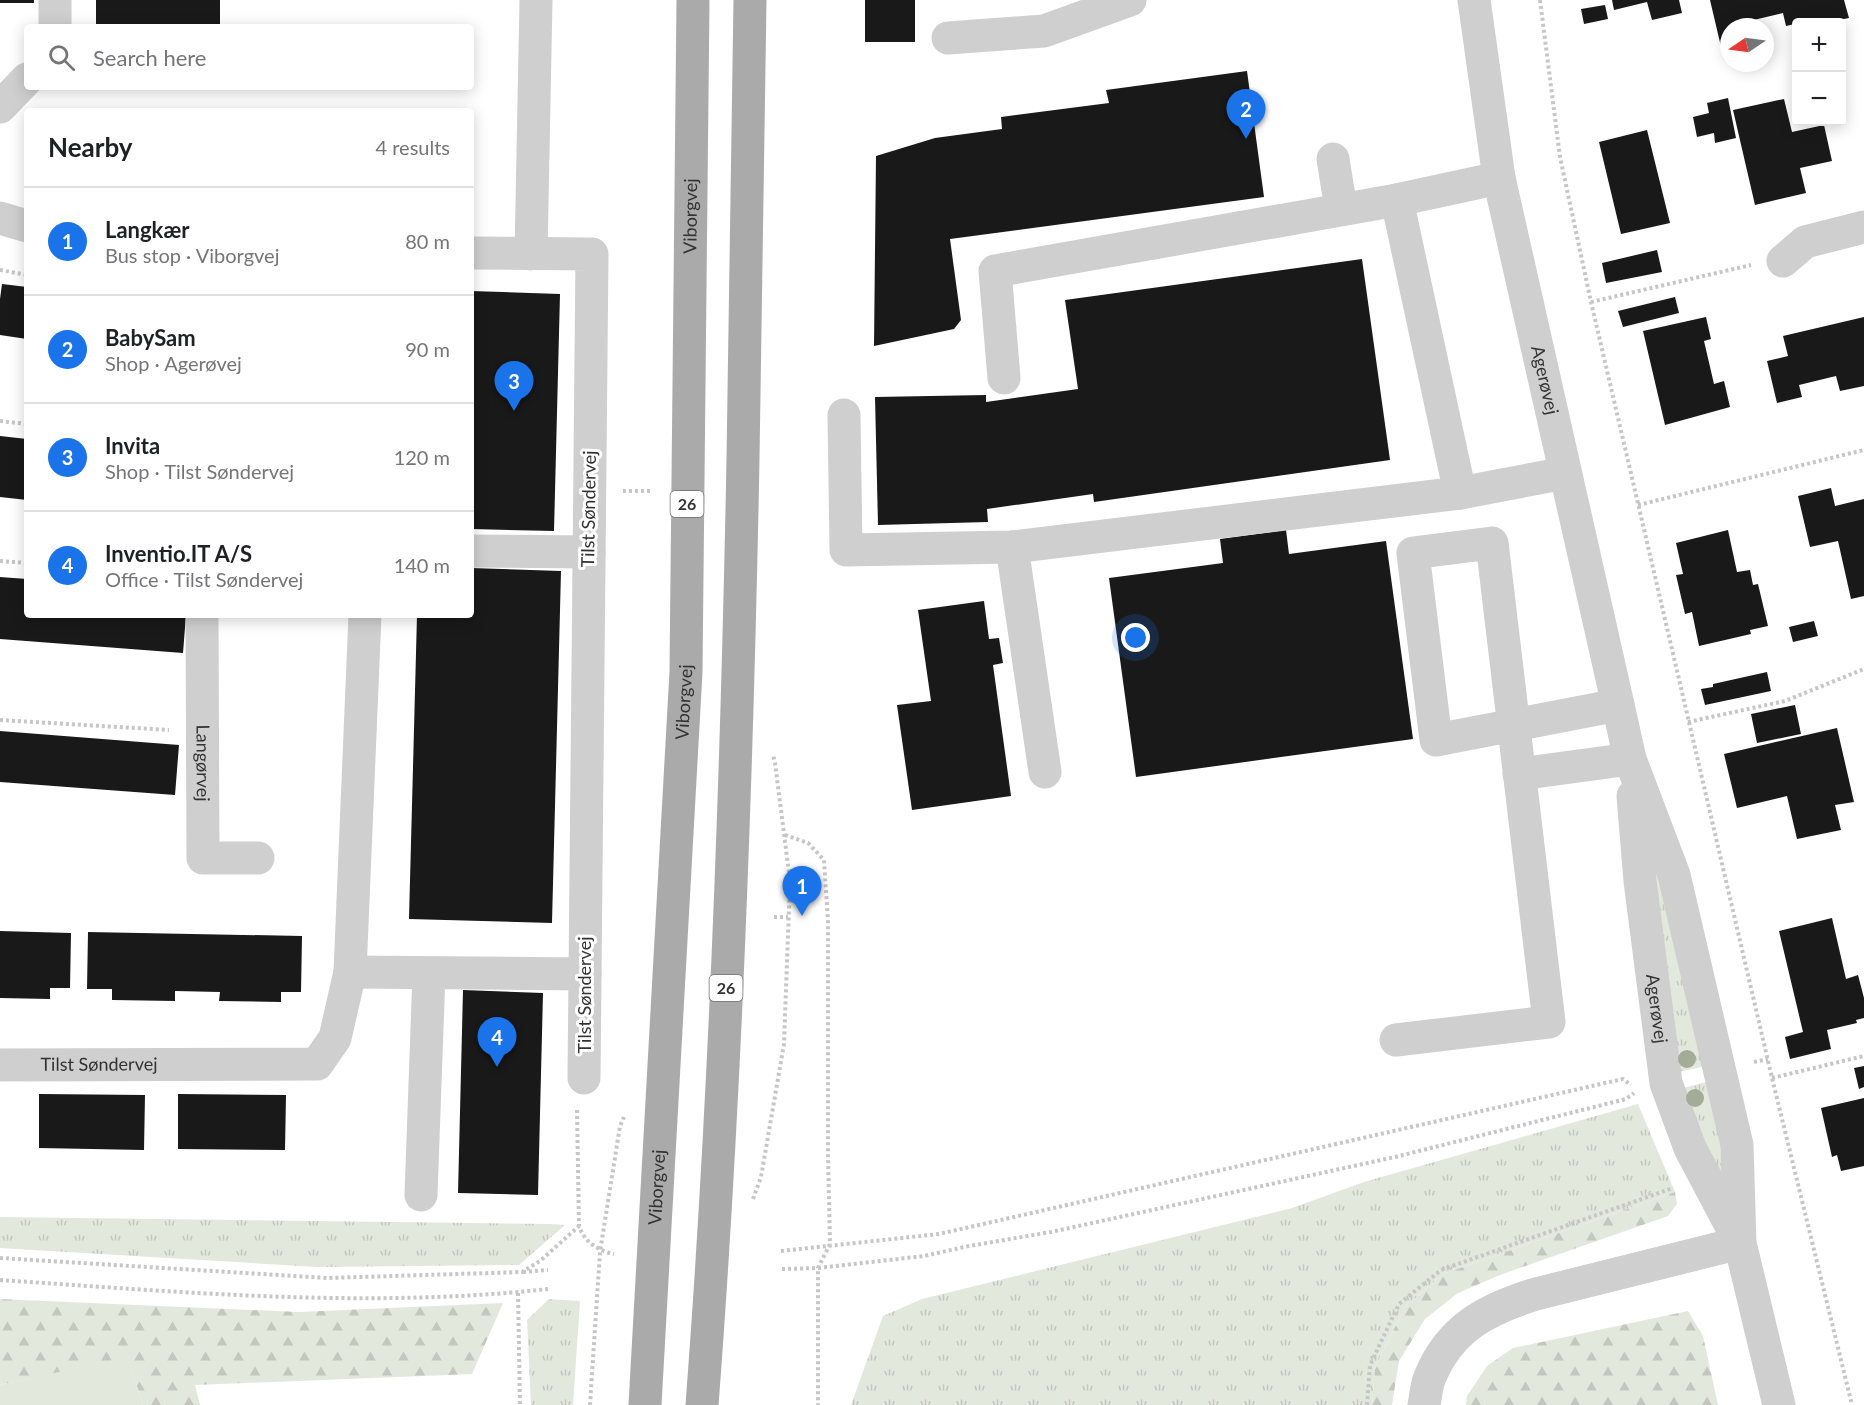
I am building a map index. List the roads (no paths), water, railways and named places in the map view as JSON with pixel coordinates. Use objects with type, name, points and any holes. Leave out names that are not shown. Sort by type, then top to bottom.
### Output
[{"type":"main road","name":"Viborgvej","points":[[645,1405],[686,672],[693,0]]},
{"type":"main road","name":"26","points":[[702,1405],[709,1314],[730,913],[739,662],[750,0]]},
{"type":"street","points":[[55,0],[55,24]]},
{"type":"street","points":[[474,253],[531,254],[536,0]]},
{"type":"street","points":[[948,38],[1044,31],[1130,0]]},
{"type":"street","name":"Agerøvej","points":[[1474,0],[1499,178],[1630,759],[1640,881],[1666,1083],[1690,1148],[1740,1243]]},
{"type":"street","points":[[0,106],[24,82]]},
{"type":"street","points":[[1333,159],[1341,209]]},
{"type":"street","points":[[1004,378],[995,271],[1397,200],[1499,178]]},
{"type":"street","points":[[1397,200],[1460,493]]},
{"type":"street","points":[[0,218],[24,225]]},
{"type":"street","points":[[1783,261],[1805,242],[1864,227]]},
{"type":"street","name":"Tilst Søndervej","points":[[531,254],[592,254],[584,1078]]},
{"type":"street","points":[[844,415],[846,550],[1012,547],[1460,493],[1565,473]]},
{"type":"street","points":[[1396,1040],[1549,1022],[1513,726],[1492,543],[1413,553],[1436,741],[1513,726],[1618,705]]},
{"type":"street","points":[[1012,547],[1045,772]]},
{"type":"street","points":[[474,551],[589,552]]},
{"type":"street","name":"Langørvej","points":[[202,618],[203,858],[258,858]]},
{"type":"street","name":"Tilst Søndervej","points":[[0,1065],[316,1064],[335,1038],[350,972],[365,618]]},
{"type":"street","points":[[1519,774],[1630,759]]},
{"type":"street","name":"Agerøvej","points":[[1630,759],[1674,875],[1737,1145],[1740,1243],[1779,1405]]},
{"type":"street","points":[[350,972],[585,974]]},
{"type":"street","points":[[421,1195],[429,973]]},
{"type":"street","points":[[1424,1405],[1429,1379],[1446,1346],[1474,1319],[1509,1302],[1536,1294],[1740,1243]]},
{"type":"place","name":"BabySam","points":[[1246,139]]},
{"type":"place","name":"Invita","points":[[514,411]]},
{"type":"place","name":"Langkær","points":[[802,916]]},
{"type":"place","name":"Inventio.IT A/S","points":[[497,1067]]}]
